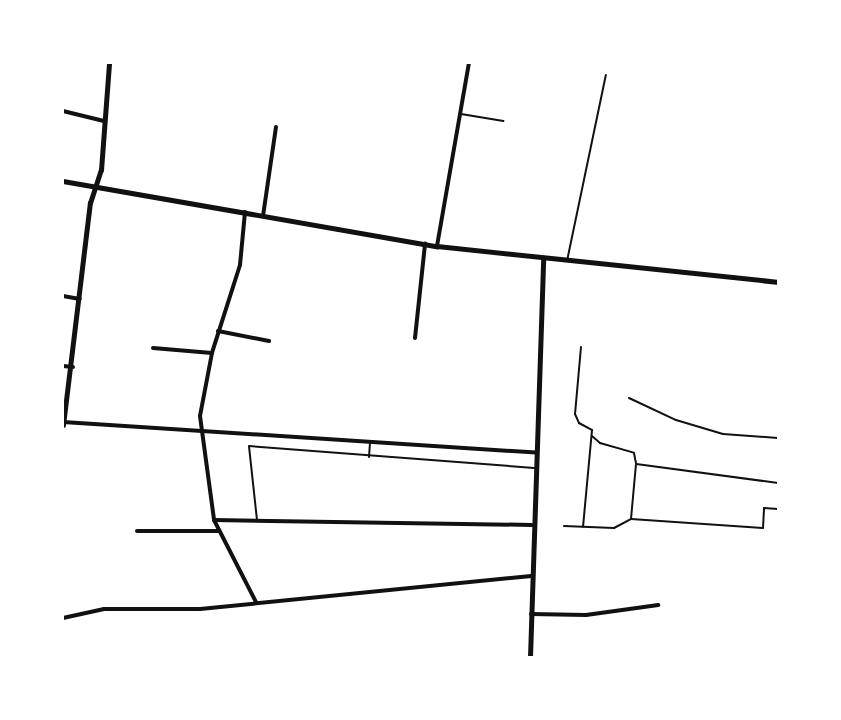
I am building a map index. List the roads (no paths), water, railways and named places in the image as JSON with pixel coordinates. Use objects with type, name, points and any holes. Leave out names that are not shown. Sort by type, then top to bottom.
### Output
[{"type":"main road","points":[[63,424],[73,367],[80,299],[105,121],[109,63]]},
{"type":"street","points":[[437,246],[469,63]]},
{"type":"street","points":[[63,111],[105,121]]},
{"type":"street","points":[[263,216],[276,127]]},
{"type":"street","points":[[63,182],[437,246],[778,282]]},
{"type":"street","points":[[245,212],[241,258],[201,394],[201,432],[214,520],[257,602]]},
{"type":"street","points":[[415,338],[425,244]]},
{"type":"street","points":[[530,657],[531,525],[543,258]]},
{"type":"street","points":[[63,296],[80,299]]},
{"type":"street","points":[[218,331],[269,341]]},
{"type":"street","points":[[153,348],[212,353]]},
{"type":"street","points":[[63,366],[73,367]]},
{"type":"street","points":[[63,424],[536,453]]},
{"type":"street","points":[[214,520],[531,525]]},
{"type":"street","points":[[137,531],[218,531]]},
{"type":"street","points":[[63,618],[105,609],[200,609],[531,576]]},
{"type":"street","points":[[530,614],[586,615],[658,604]]},
{"type":"lane","points":[[567,261],[606,75]]},
{"type":"lane","points":[[460,114],[503,121]]},
{"type":"lane","points":[[581,347],[575,414],[579,423],[592,430],[583,527]]},
{"type":"lane","points":[[629,398],[676,420],[723,434],[778,438]]},
{"type":"lane","points":[[592,436],[600,443],[634,453],[636,464],[631,519]]},
{"type":"lane","points":[[369,457],[370,443]]},
{"type":"lane","points":[[257,520],[249,446],[535,468]]},
{"type":"lane","points":[[636,464],[778,483]]},
{"type":"lane","points":[[564,526],[614,528],[631,519],[763,528],[764,508],[778,509]]}]
